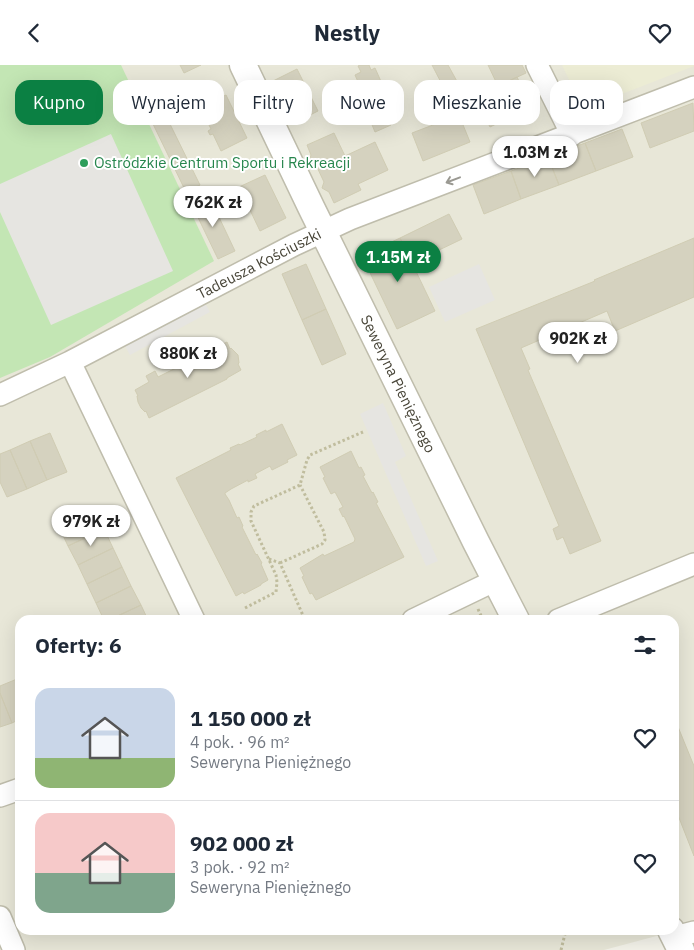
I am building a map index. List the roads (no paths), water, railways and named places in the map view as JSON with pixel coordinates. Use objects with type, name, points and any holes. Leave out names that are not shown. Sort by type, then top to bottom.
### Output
[{"type":"street","name":"Seweryna Pieniężnego","points":[[244,65],[323,232],[513,615]]},
{"type":"street","points":[[537,65],[572,135]]},
{"type":"street","name":"Tadeusza Kościuszki","points":[[0,395],[70,362],[294,245],[350,219],[694,87]]},
{"type":"street","points":[[70,362],[192,615]]},
{"type":"street","points":[[570,615],[694,564]]},
{"type":"street","points":[[423,615],[496,581]]},
{"type":"street","points":[[0,796],[15,791]]},
{"type":"street","points":[[0,917],[14,950]]},
{"type":"place","name":"Ostródzkie Centrum Sportu i Rekreacji","points":[[84,163]]}]
